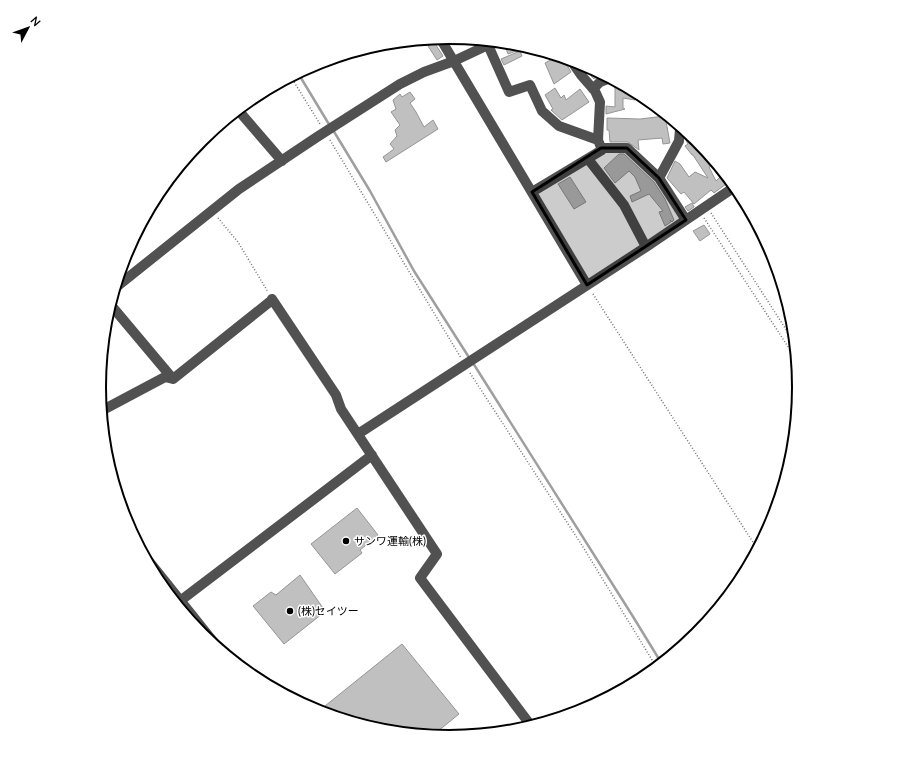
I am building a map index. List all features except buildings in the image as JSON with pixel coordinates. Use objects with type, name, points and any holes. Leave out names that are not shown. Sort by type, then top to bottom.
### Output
[{"type":"street","points":[[444,44],[587,285]]},
{"type":"street","points":[[123,282],[239,189],[329,129],[400,84],[424,72],[454,61],[485,46]]},
{"type":"street","points":[[489,47],[509,92],[530,85],[542,111],[559,126],[600,144],[627,148],[659,178],[686,220]]},
{"type":"street","points":[[532,192],[602,150],[600,144],[600,102],[593,89],[575,68]]},
{"type":"street","points":[[593,89],[604,81]]},
{"type":"street","points":[[241,114],[282,161]]},
{"type":"street","points":[[659,178],[679,141],[680,133]]},
{"type":"street","points":[[588,159],[624,205],[646,247]]},
{"type":"street","points":[[358,434],[646,247],[730,190]]},
{"type":"street","points":[[173,379],[272,299],[336,396],[341,409],[437,554],[420,578],[528,721]]},
{"type":"street","points":[[115,310],[173,379]]},
{"type":"street","points":[[107,408],[165,377],[173,379]]},
{"type":"street","points":[[180,601],[372,455]]},
{"type":"path","points":[[294,81],[329,129],[465,365],[558,509],[654,663]]},
{"type":"path","points":[[703,209],[788,334]]},
{"type":"path","points":[[703,209],[791,350]]},
{"type":"path","points":[[211,210],[238,242],[272,299]]},
{"type":"path","points":[[587,285],[755,545]]},
{"type":"highlighted area","points":[[601,148],[627,148],[659,178],[686,220],[587,285],[532,192]]},
{"type":"waterway","points":[[301,78],[330,126]]},
{"type":"waterway","points":[[333,130],[370,191],[414,271],[470,359]]},
{"type":"waterway","points":[[473,363],[659,660]]},
{"type":"place","name":"サンワ運輸(株)","points":[[346,541]]},
{"type":"place","name":"(株)セイツー","points":[[290,611]]}]
